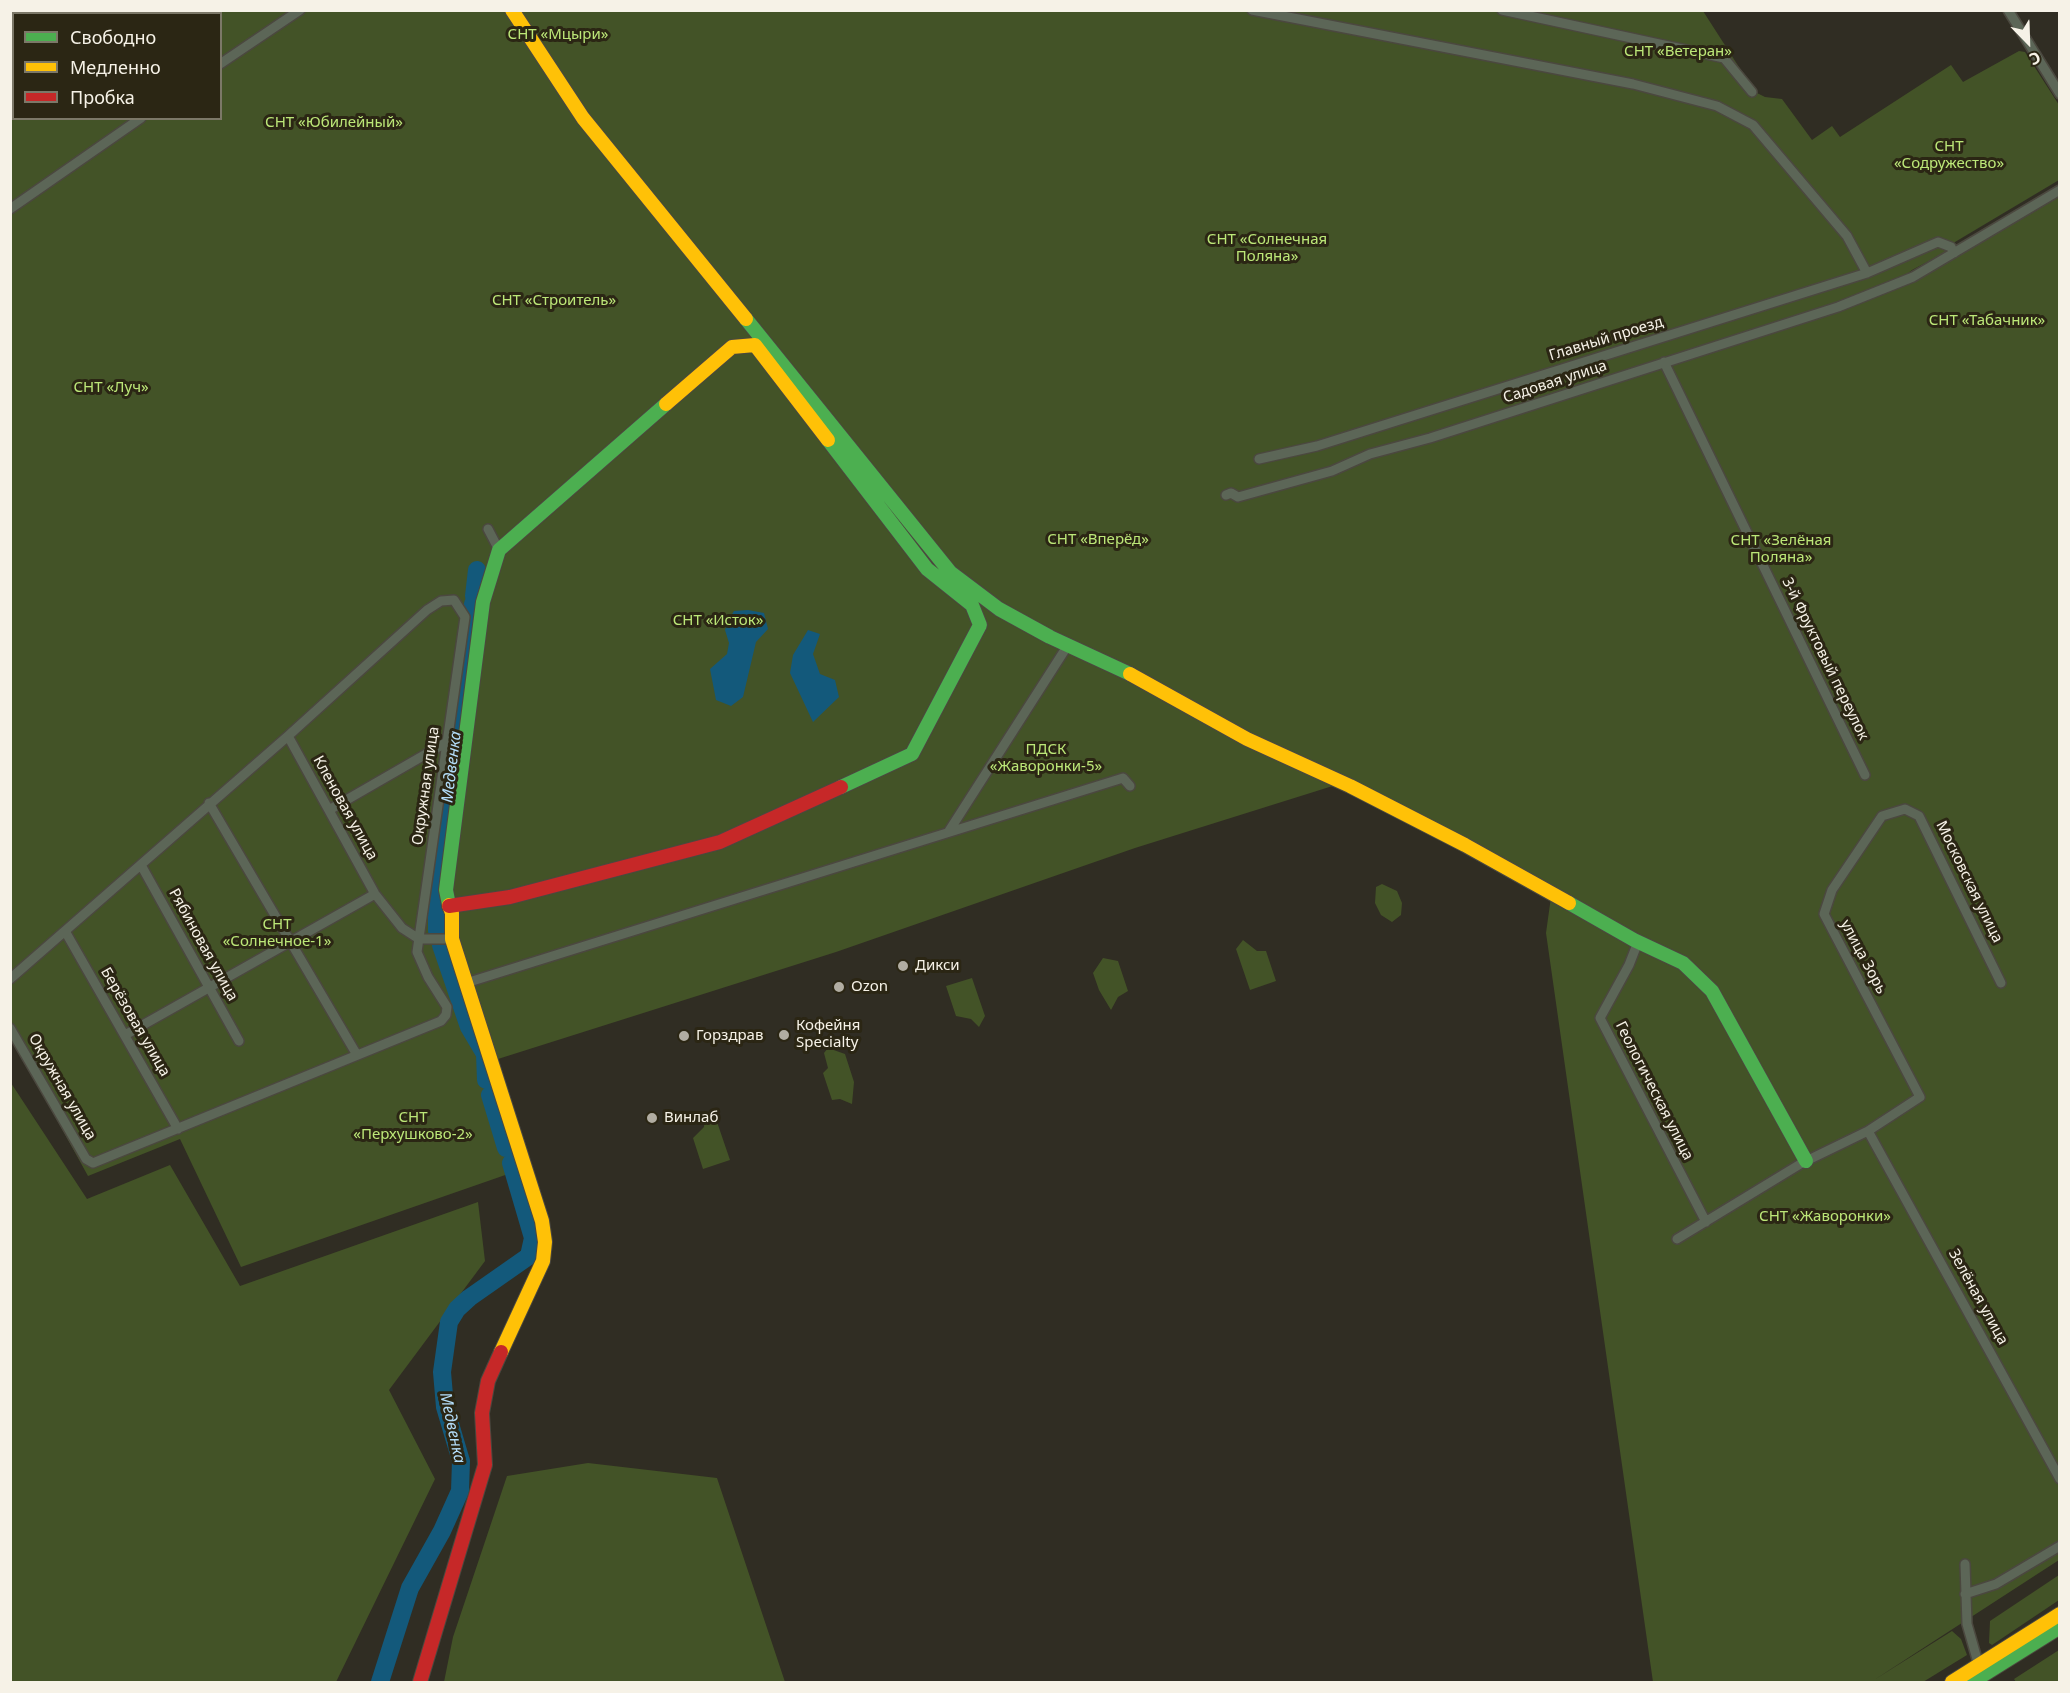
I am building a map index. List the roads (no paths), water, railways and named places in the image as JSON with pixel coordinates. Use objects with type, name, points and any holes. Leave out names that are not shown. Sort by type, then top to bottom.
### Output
[{"type":"street","points":[[222,63],[300,10]]},
{"type":"street","points":[[512,10],[583,118],[944,565],[964,585],[999,609],[1068,645],[1108,662],[1247,739],[1350,786],[1455,840],[1638,942],[1683,963],[1712,991],[1806,1161]]},
{"type":"street","points":[[1251,10],[1633,84],[1717,106],[1753,125],[1847,236],[1867,273]]},
{"type":"street","points":[[1502,10],[1724,58],[1752,92]]},
{"type":"street","points":[[2008,10],[2060,94]]},
{"type":"street","points":[[10,209],[138,120]]},
{"type":"street","name":"Садовая улица","points":[[1226,495],[1231,493],[1238,496],[1332,471],[1370,454],[1430,438],[1838,307],[1913,277],[2060,190]]},
{"type":"street","name":"Главный проезд","points":[[1259,459],[1317,446],[1867,273],[1938,242],[1951,247],[1954,253]]},
{"type":"street","points":[[420,1683],[485,1466],[482,1413],[488,1381],[539,1271],[544,1251],[542,1221],[452,939],[447,890],[483,602],[499,550],[717,358],[732,347],[755,345],[927,569],[972,605],[980,625],[912,754],[720,842],[510,897],[449,906]]},
{"type":"street","name":"3-й Фруктовый переулок","points":[[1664,362],[1865,775]]},
{"type":"street","points":[[488,529],[499,550]]},
{"type":"street","name":"Окружная улица","points":[[10,979],[288,736],[427,610],[441,601],[454,600],[465,617],[417,952],[428,977],[447,1007],[446,1015],[441,1021],[93,1163],[86,1159],[10,1028]]},
{"type":"street","points":[[949,831],[1068,645]]},
{"type":"street","name":"Кленовая улица","points":[[288,736],[375,894],[402,928],[419,939]]},
{"type":"street","points":[[329,810],[447,742]]},
{"type":"street","points":[[466,982],[1123,778],[1130,786]]},
{"type":"street","points":[[209,803],[292,940],[357,1055]]},
{"type":"street","name":"Московская улица","points":[[1870,832],[1882,816],[1905,809],[1920,816],[2001,983]]},
{"type":"street","name":"улица Зорь","points":[[1868,1131],[1920,1097],[1824,914],[1832,890],[1870,832]]},
{"type":"street","name":"Рябиновая улица","points":[[141,865],[239,1041]]},
{"type":"street","points":[[125,1035],[375,894]]},
{"type":"street","name":"Берёзовая улица","points":[[65,930],[178,1129]]},
{"type":"street","points":[[419,939],[452,939]]},
{"type":"street","name":"Геологическая улица","points":[[1638,942],[1629,966],[1600,1018],[1706,1222]]},
{"type":"street","points":[[1677,1239],[1806,1161],[1868,1131]]},
{"type":"street","name":"Зелёная улица","points":[[1868,1131],[2060,1479]]},
{"type":"street","points":[[1965,1594],[1996,1584],[2060,1546]]},
{"type":"street","points":[[1965,1564],[1967,1624],[1979,1677]]},
{"type":"street","points":[[1979,1677],[2060,1614]]},
{"type":"street","points":[[1952,1683],[1979,1677],[2060,1627]]},
{"type":"water","points":[[748,610],[764,613],[768,629],[756,642],[743,697],[731,706],[716,700],[710,669],[727,654],[729,643],[725,630],[734,611]]},
{"type":"water","points":[[808,630],[820,634],[813,654],[820,674],[835,680],[839,697],[813,722],[790,673],[793,655]]},
{"type":"waterway","name":"Медвенка","points":[[474,596],[477,570]]},
{"type":"waterway","name":"Медвенка","points":[[437,931],[437,890],[473,604]]},
{"type":"waterway","name":"Медвенка","points":[[441,945],[469,1027],[485,1054],[486,1080]]},
{"type":"waterway","name":"Медвенка","points":[[490,1095],[506,1148]]},
{"type":"waterway","name":"Медвенка","points":[[380,1682],[410,1588],[442,1531],[460,1491],[461,1461],[445,1407],[442,1372],[449,1322],[457,1309],[469,1298],[529,1256],[533,1238],[511,1163]]},
{"type":"place","name":"Дикси","points":[[903,966]]},
{"type":"place","name":"Ozon","points":[[839,987]]},
{"type":"place","name":"Кофейня Specialty","points":[[784,1035]]},
{"type":"place","name":"Горздрав","points":[[684,1036]]},
{"type":"place","name":"Винлаб","points":[[652,1118]]},
{"type":"park label","name":"СНТ «Мцыри»","points":[[558,35]]},
{"type":"park label","name":"СНТ «Ветеран»","points":[[1678,52]]},
{"type":"park label","name":"СНТ «Юбилейный»","points":[[334,123]]},
{"type":"park label","name":"СНТ «Содружество»","points":[[1949,156]]},
{"type":"park label","name":"СНТ «Солнечная Поляна»","points":[[1267,248]]},
{"type":"park label","name":"СНТ «Строитель»","points":[[554,301]]},
{"type":"park label","name":"СНТ «Табачник»","points":[[1987,321]]},
{"type":"park label","name":"СНТ «Луч»","points":[[111,388]]},
{"type":"park label","name":"СНТ «Вперёд»","points":[[1098,540]]},
{"type":"park label","name":"СНТ «Зелёная Поляна»","points":[[1781,550]]},
{"type":"park label","name":"СНТ «Исток»","points":[[718,621]]},
{"type":"park label","name":"ПДСК «Жаворонки-5»","points":[[1046,758]]},
{"type":"park label","name":"СНТ «Солнечное-1»","points":[[277,934]]},
{"type":"park label","name":"СНТ «Перхушково-2»","points":[[413,1126]]},
{"type":"park label","name":"СНТ «Жаворонки»","points":[[1825,1217]]}]
